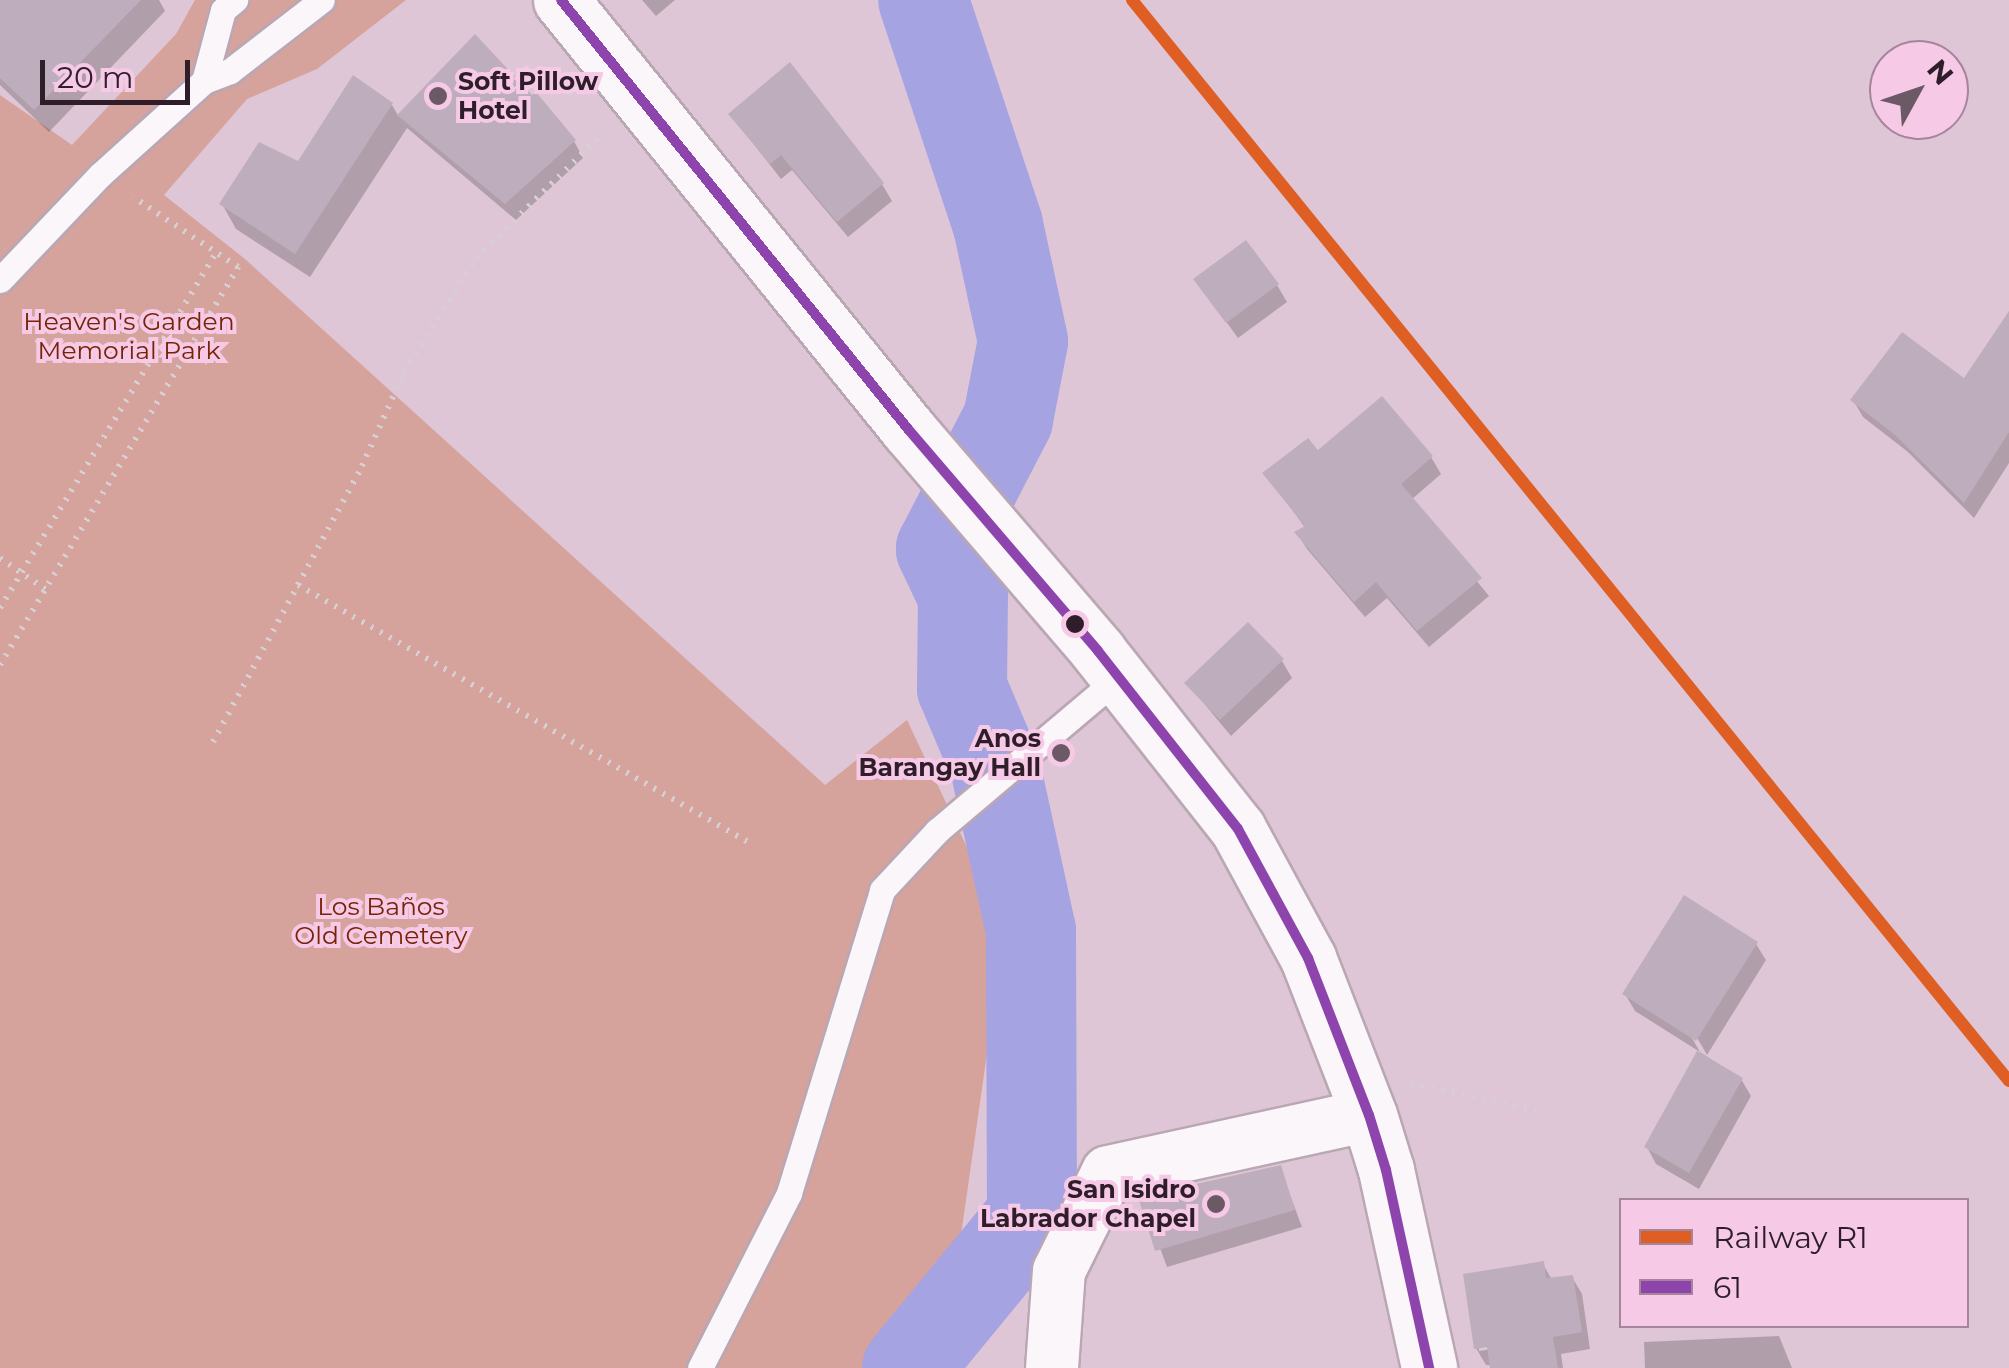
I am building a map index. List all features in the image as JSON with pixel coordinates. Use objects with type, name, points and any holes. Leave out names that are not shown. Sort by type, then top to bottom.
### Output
[{"type":"main road","points":[[561,0],[908,428],[1046,588],[1238,829],[1390,1099],[1386,1170],[1429,1368]]},
{"type":"street","points":[[1052,1368],[1060,1272],[1108,1172],[1390,1099]]},
{"type":"lane","points":[[204,80],[222,10],[234,0]]},
{"type":"lane","points":[[0,280],[100,175],[204,80],[230,72],[322,0]]},
{"type":"lane","points":[[700,1368],[789,1192],[882,890],[937,831],[1118,678]]},
{"type":"path","points":[[213,742],[362,466],[404,372],[476,258],[599,137]]},
{"type":"path","points":[[0,665],[238,268],[100,175]]},
{"type":"path","points":[[0,608],[216,253]]},
{"type":"path","points":[[0,558],[45,589]]},
{"type":"path","points":[[298,584],[750,844]]},
{"type":"path","points":[[1390,1099],[1542,1112]]},
{"type":"green space","name":"Los Baños Old Cemetery","points":[[195,0],[406,0],[317,69],[247,99],[164,195],[245,259],[825,785],[907,720],[1005,928],[959,1249],[873,1368],[0,1368],[0,95],[72,145],[176,34]]},
{"type":"building","points":[[0,0],[141,0],[34,110],[0,78]]},
{"type":"building","points":[[475,34],[532,95],[536,92],[576,140],[505,204],[397,115]]},
{"type":"building","points":[[790,62],[884,183],[837,222],[781,155],[770,164],[728,114]]},
{"type":"building","points":[[353,75],[393,103],[295,254],[219,204],[259,142],[298,161]]},
{"type":"building","points":[[1246,240],[1279,284],[1226,323],[1193,279]]},
{"type":"building","points":[[2009,311],[2009,432],[1964,503],[1895,435],[1850,400],[1902,332],[1964,378]]},
{"type":"building","points":[[1382,396],[1433,456],[1401,484],[1482,578],[1417,631],[1376,582],[1354,602],[1294,532],[1305,526],[1262,473],[1308,438],[1318,450]]},
{"type":"building","points":[[1248,622],[1284,659],[1220,720],[1184,683]]},
{"type":"building","points":[[1684,895],[1758,942],[1696,1041],[1622,994]]},
{"type":"building","points":[[1697,1051],[1743,1078],[1689,1173],[1644,1147]]},
{"type":"building","name":"San Isidro Labrador Chapel","points":[[1281,1165],[1295,1210],[1155,1251],[1138,1197]]},
{"type":"building","points":[[1544,1261],[1546,1278],[1573,1275],[1582,1332],[1553,1337],[1558,1368],[1490,1368],[1487,1347],[1474,1349],[1463,1274]]},
{"type":"waterway","points":[[907,1368],[1032,1216],[1031,931],[995,766],[962,688],[963,596],[941,549],[1008,419],[1023,341],[998,225],[923,0]]},
{"type":"rail line","name":"R1","points":[[1132,0],[2009,1081]]},
{"type":"transit line","name":"61","points":[[561,0],[908,429],[1098,651],[1238,829],[1308,958],[1369,1115],[1386,1170],[1429,1368]]},
{"type":"place","name":"Soft Pillow Hotel","points":[[438,96]]},
{"type":"place","name":"Anos Barangay Hall","points":[[1061,753]]},
{"type":"place","name":"San Isidro Labrador Chapel","points":[[1216,1204]]},
{"type":"park label","name":"Heaven's Garden Memorial Park","points":[[129,336]]}]
